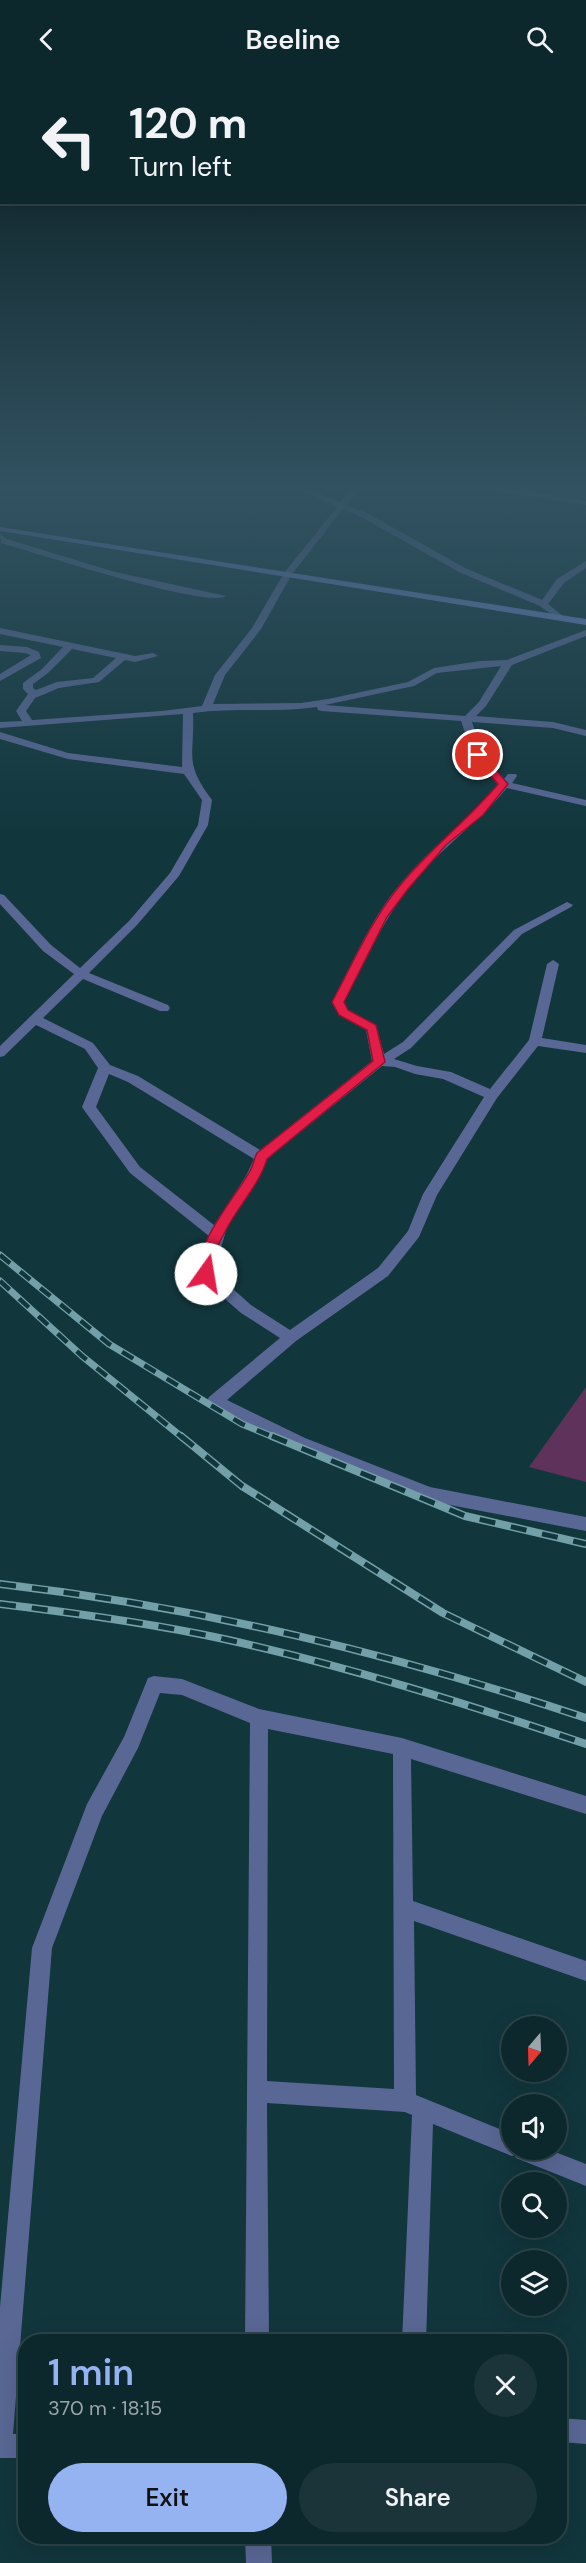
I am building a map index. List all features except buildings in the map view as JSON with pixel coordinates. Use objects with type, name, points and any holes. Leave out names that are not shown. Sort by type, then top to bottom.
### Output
[{"type":"main road","points":[[485,604],[586,622]]},
{"type":"main road","points":[[513,604],[586,616]]},
{"type":"street","points":[[206,708],[220,675],[256,628],[271,604]]},
{"type":"street","points":[[543,604],[560,617]]},
{"type":"street","points":[[0,631],[122,657],[135,659],[153,656]]},
{"type":"street","points":[[301,706],[411,684],[434,671],[480,664],[508,663],[584,637]]},
{"type":"street","points":[[35,694],[28,689],[28,683],[45,671],[70,645]]},
{"type":"street","points":[[0,648],[27,650],[36,654],[36,658],[0,678]]},
{"type":"street","points":[[29,723],[21,711],[35,694],[57,685],[96,680],[122,657]]},
{"type":"street","points":[[466,720],[483,704],[508,663]]},
{"type":"street","points":[[0,725],[162,714],[206,708],[301,706],[552,725],[586,733]]},
{"type":"street","points":[[0,1053],[134,923],[175,874],[203,825],[207,800],[197,790],[186,771],[190,730],[188,710]]},
{"type":"street","points":[[466,720],[478,755],[507,780],[586,802]]},
{"type":"street","points":[[0,735],[62,755],[89,761],[186,771]]},
{"type":"street","points":[[379,1062],[372,1028],[343,1012],[338,1002],[382,917],[404,886],[443,843],[480,813],[507,780]]},
{"type":"street","points":[[0,897],[47,948],[81,974],[164,1008]]},
{"type":"street","points":[[291,1337],[263,1323],[234,1301],[206,1274],[209,1254],[217,1235],[229,1211],[257,1171],[261,1156],[379,1062],[407,1045],[518,932],[567,905]]},
{"type":"street","points":[[553,964],[535,1041],[492,1095],[430,1194],[414,1233],[383,1272],[291,1337],[215,1401],[299,1443],[429,1494],[586,1524]]},
{"type":"street","points":[[35,1019],[89,1046],[105,1068],[133,1079],[261,1156]]},
{"type":"street","points":[[535,1041],[586,1048]]},
{"type":"street","points":[[379,1062],[397,1063],[415,1070],[446,1076],[492,1095]]},
{"type":"street","points":[[105,1068],[88,1107],[135,1170],[217,1235]]},
{"type":"street","points":[[18,2446],[0,2446],[42,1948],[94,1811],[131,1742],[154,1684],[182,1686],[259,1718],[402,1747],[586,1805]]},
{"type":"street","points":[[257,2334],[259,1718]]},
{"type":"street","points":[[402,1747],[403,1907],[414,2105],[414,2334]]},
{"type":"street","points":[[403,1907],[586,1971]]},
{"type":"street","points":[[256,2091],[414,2105],[501,2141]]},
{"type":"street","points":[[549,2160],[586,2175]]},
{"type":"street","points":[[567,2431],[586,2432]]},
{"type":"street","points":[[258,2544],[259,2563]]},
{"type":"shaded area","points":[[586,1387],[586,1482],[529,1467]]},
{"type":"railway","points":[[0,1255],[109,1344],[242,1424],[276,1438]]},
{"type":"railway","points":[[0,1281],[82,1356],[183,1438]]},
{"type":"railway","points":[[181,1436],[242,1486],[443,1613],[586,1682]]},
{"type":"railway","points":[[272,1436],[465,1516],[586,1544]]},
{"type":"railway","points":[[0,1584],[150,1606],[296,1636],[441,1673],[586,1718]]},
{"type":"railway","points":[[0,1604],[140,1623],[270,1650],[406,1687],[586,1744]]},
{"type":"route","points":[[206,1274],[209,1254],[217,1235],[229,1211],[257,1171],[261,1156],[379,1062],[372,1028],[343,1012],[338,1002],[382,917],[404,886],[443,843],[480,813],[503,784],[478,755]]}]
